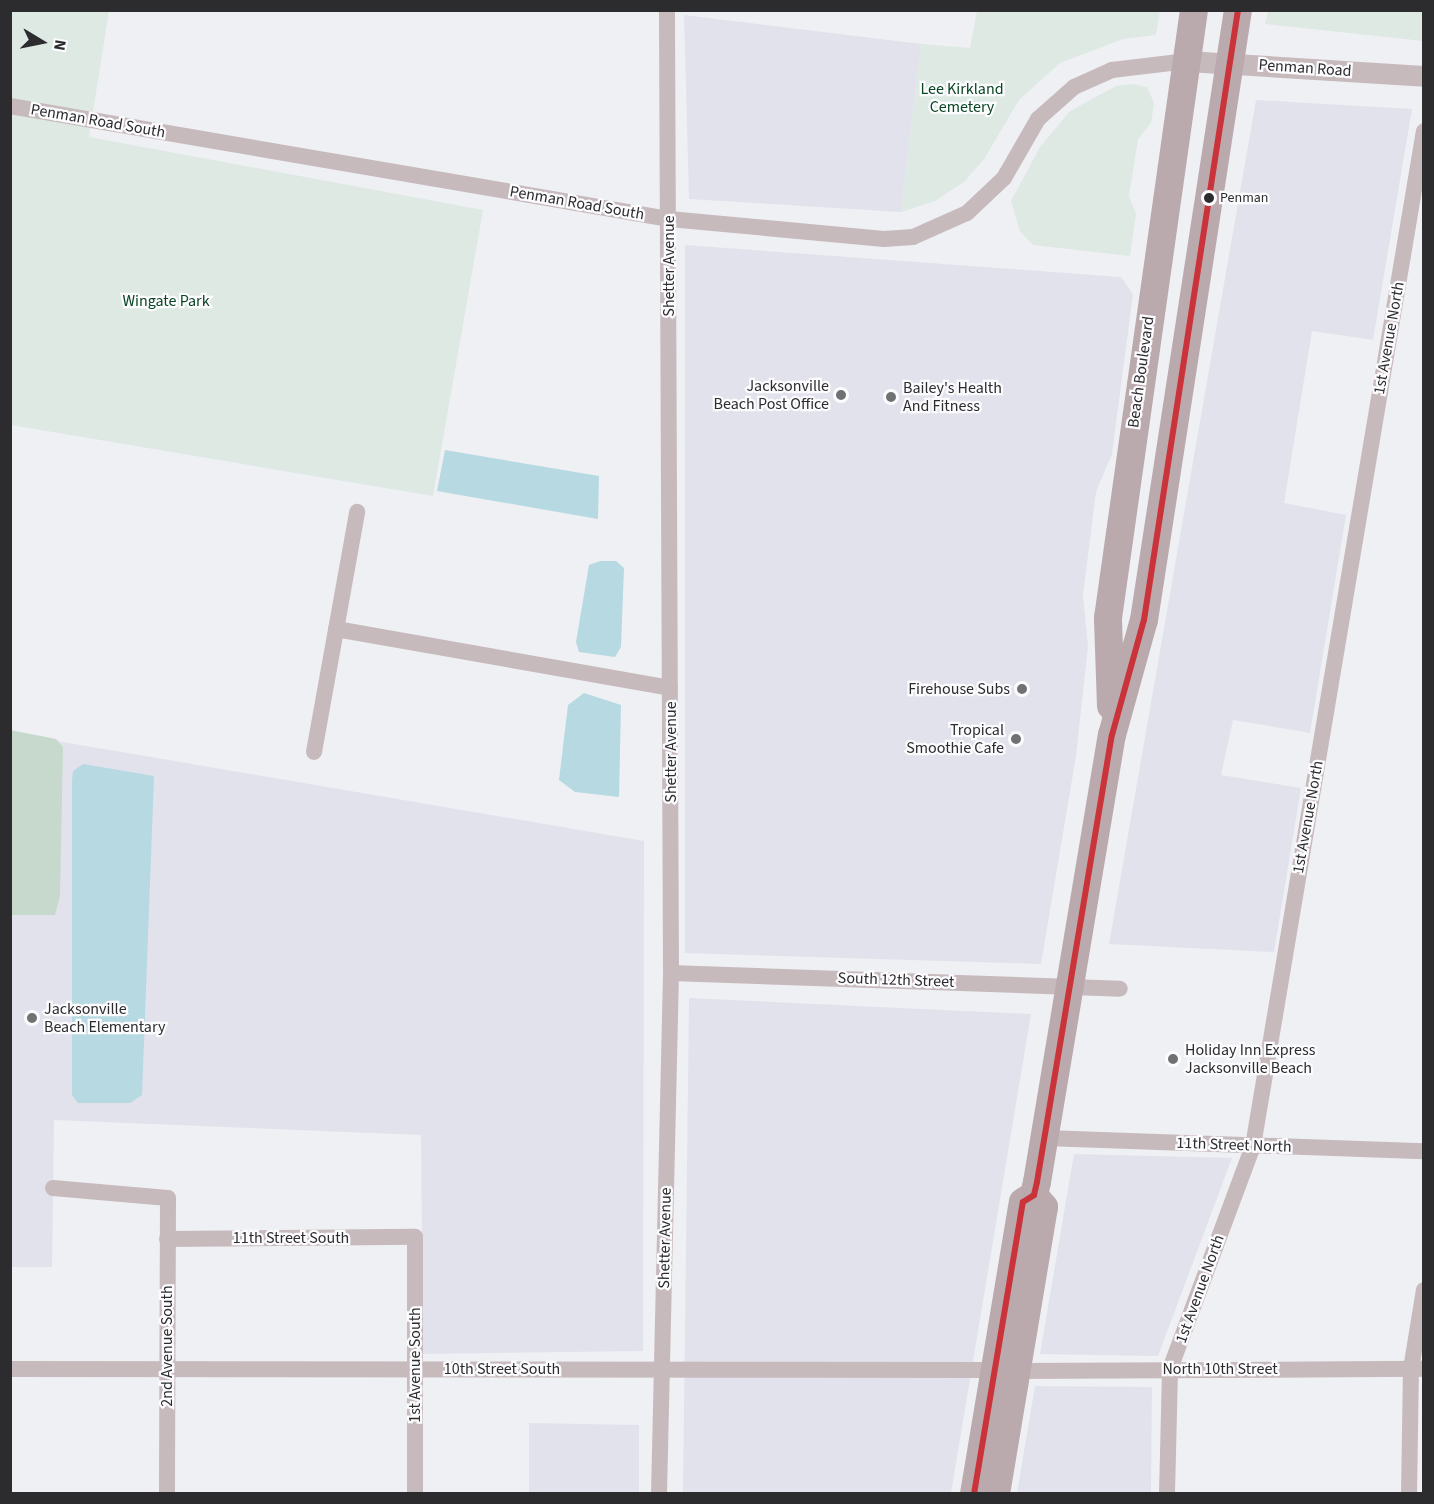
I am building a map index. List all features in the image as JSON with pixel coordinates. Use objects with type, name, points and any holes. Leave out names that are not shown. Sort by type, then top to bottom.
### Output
[{"type":"highway","name":"Beach Boulevard","points":[[1112,735],[1108,618],[1194,10]]},
{"type":"highway","points":[[974,1494],[1044,1207],[1035,1195],[1112,735],[1144,620],[1238,10]]},
{"type":"highway","points":[[1005,1370],[1008,1294],[1023,1202],[1035,1195]]},
{"type":"highway","points":[[996,1494],[1003,1447],[997,1437],[1004,1389],[1000,1373],[1005,1370]]},
{"type":"street","name":"Shetter Avenue","points":[[659,1494],[671,973],[667,10]]},
{"type":"street","name":"Penman Road South","points":[[10,106],[669,219],[884,240],[913,237],[967,213],[1004,178],[1038,119],[1074,87],[1112,70],[1187,61]]},
{"type":"street","name":"Penman Road","points":[[1187,61],[1424,76]]},
{"type":"street","name":"1st Avenue North","points":[[1167,1494],[1170,1370],[1253,1146],[1424,131]]},
{"type":"street","points":[[314,752],[357,512]]},
{"type":"street","points":[[336,629],[670,688]]},
{"type":"street","name":"South 12th Street","points":[[671,973],[1120,988]]},
{"type":"street","name":"11th Street North","points":[[1045,1138],[1424,1151]]},
{"type":"street","name":"2nd Avenue South","points":[[53,1188],[168,1198],[167,1494]]},
{"type":"street","name":"11th Street South","points":[[167,1239],[415,1238]]},
{"type":"street","name":"1st Avenue South","points":[[415,1238],[415,1494]]},
{"type":"street","points":[[1410,1494],[1424,1290]]},
{"type":"street","name":"10th Street South","points":[[10,1369],[1005,1370]]},
{"type":"street","name":"North 10th Street","points":[[1005,1370],[1417,1369]]},
{"type":"shaded area","points":[[684,15],[921,44],[901,212],[689,199]]},
{"type":"shaded area","points":[[1256,100],[1412,109],[1373,340],[1312,331],[1284,503],[1346,515],[1310,733],[1233,720],[1221,775],[1301,788],[1274,952],[1109,944]]},
{"type":"shaded area","points":[[685,245],[1121,277],[1133,294],[1112,454],[1096,492],[1083,595],[1088,646],[1076,756],[1041,964],[685,953]]},
{"type":"shaded area","points":[[10,733],[644,841],[643,1351],[423,1354],[421,1135],[54,1120],[52,1267],[11,1267]]},
{"type":"shaded area","points":[[689,998],[1031,1014],[951,1493],[683,1494]]},
{"type":"shaded area","points":[[1074,1154],[1232,1158],[1158,1356],[1040,1354]]},
{"type":"shaded area","points":[[1035,1386],[1152,1387],[1151,1493],[1017,1493]]},
{"type":"shaded area","points":[[529,1423],[639,1425],[639,1493],[529,1493]]},
{"type":"green space","name":"Wingate Park","points":[[10,11],[109,11],[89,137],[483,210],[433,496],[11,425]]},
{"type":"green space","name":"Lee Kirkland Cemetery","points":[[977,11],[1160,11],[1156,35],[1123,39],[1060,63],[1019,100],[984,159],[964,182],[935,201],[901,212],[921,44],[970,48]]},
{"type":"green space","points":[[1268,11],[1423,11],[1423,41],[1265,24]]},
{"type":"green space","points":[[1132,84],[1147,87],[1154,103],[1151,123],[1138,139],[1129,196],[1136,214],[1130,256],[1033,245],[1020,231],[1011,201],[1040,147],[1070,111],[1116,86]]},
{"type":"green space","points":[[10,730],[56,739],[63,747],[60,896],[55,915],[11,915]]},
{"type":"water","points":[[445,450],[599,476],[598,519],[437,491]]},
{"type":"water","points":[[600,561],[616,561],[624,568],[621,647],[615,657],[579,652],[576,642],[589,565]]},
{"type":"water","points":[[584,693],[621,705],[619,797],[575,792],[559,780],[568,705]]},
{"type":"water","points":[[83,764],[154,776],[142,1095],[130,1103],[78,1103],[72,1095],[72,780],[73,771]]},
{"type":"transit line","points":[[974,1494],[1023,1202],[1034,1195],[1037,1182],[1112,735],[1144,620],[1238,10]]},
{"type":"place","name":"Penman","points":[[1209,198]]},
{"type":"place","name":"Jacksonville Beach Post Office","points":[[841,395]]},
{"type":"place","name":"Bailey's Health And Fitness","points":[[891,397]]},
{"type":"place","name":"Firehouse Subs","points":[[1022,689]]},
{"type":"place","name":"Tropical Smoothie Cafe","points":[[1016,739]]},
{"type":"place","name":"Jacksonville Beach Elementary","points":[[32,1018]]},
{"type":"place","name":"Holiday Inn Express Jacksonville Beach","points":[[1173,1059]]}]
